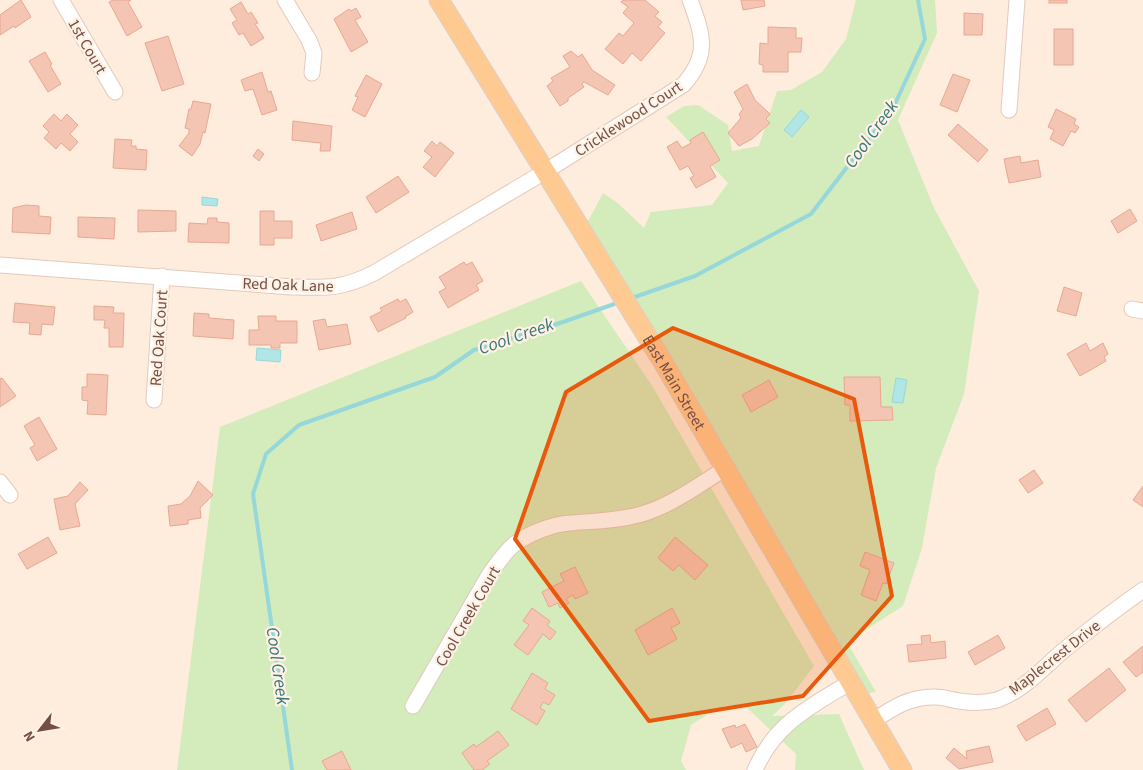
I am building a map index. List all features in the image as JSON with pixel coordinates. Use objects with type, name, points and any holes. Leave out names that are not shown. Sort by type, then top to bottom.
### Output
[{"type":"main road","name":"East Main Street","points":[[440,0],[626,300],[902,770]]},
{"type":"street","name":"1st Court","points":[[61,0],[115,92]]},
{"type":"street","points":[[285,0],[312,46],[314,53],[312,73]]},
{"type":"street","name":"Cricklewood Court","points":[[546,171],[673,92],[692,74],[699,63],[703,39],[690,0]]},
{"type":"street","points":[[1009,110],[1017,0]]},
{"type":"street","name":"Red Oak Lane","points":[[0,266],[162,276],[292,287],[335,288],[374,274],[546,171]]},
{"type":"street","name":"Red Oak Court","points":[[154,400],[162,276]]},
{"type":"street","name":"Cool Creek Court","points":[[413,706],[489,575],[516,543],[540,531],[567,523],[619,520],[660,507],[726,468]]},
{"type":"street","points":[[0,482],[10,496]]},
{"type":"street","name":"Maplecrest Drive","points":[[873,721],[895,706],[916,698],[938,696],[958,701],[980,702],[997,700],[1014,691],[1033,677],[1097,623],[1143,590]]},
{"type":"street","points":[[755,770],[764,750],[782,728],[797,716],[851,682]]},
{"type":"highlighted area","points":[[673,328],[854,399],[892,596],[803,696],[649,721],[515,539],[566,392]]},
{"type":"green space","points":[[856,0],[935,0],[937,33],[898,120],[934,208],[979,291],[964,394],[936,468],[922,548],[903,606],[847,642],[876,692],[869,693],[586,225],[603,193],[619,204],[644,228],[651,212],[712,205],[728,183],[666,117],[684,106],[698,105],[728,125],[732,151],[759,146],[777,91],[791,90],[822,72],[846,39]]},
{"type":"green space","points":[[581,281],[653,387],[814,666],[785,704],[772,716],[839,714],[864,770],[795,770],[796,754],[743,704],[713,711],[691,725],[681,761],[686,770],[177,770],[220,427]]},
{"type":"water","points":[[801,110],[809,117],[792,137],[784,130]]},
{"type":"water","points":[[202,197],[218,199],[217,206],[202,205]]},
{"type":"water","points":[[257,348],[281,350],[280,362],[256,360]]},
{"type":"water","points":[[896,378],[907,380],[903,403],[892,402]]},
{"type":"building","points":[[21,0],[31,17],[0,35],[0,15]]},
{"type":"building","points":[[113,0],[131,0],[128,2],[142,27],[127,36],[109,2]]},
{"type":"building","points":[[623,0],[645,0],[659,12],[655,16],[662,22],[658,27],[665,33],[641,61],[632,53],[623,64],[605,49],[619,33],[623,36],[634,23],[623,13],[628,7],[621,2]]},
{"type":"building","points":[[741,0],[764,0],[765,6],[743,10]]},
{"type":"building","points":[[1049,0],[1067,0],[1067,3],[1049,3]]},
{"type":"building","points":[[241,2],[248,14],[251,12],[258,23],[255,24],[264,38],[251,46],[243,33],[239,35],[232,23],[237,20],[230,9]]},
{"type":"building","points":[[356,8],[361,17],[355,20],[368,42],[351,52],[334,19],[349,9],[351,11]]},
{"type":"building","points":[[964,13],[983,14],[982,35],[964,35]]},
{"type":"building","points":[[768,27],[796,28],[796,38],[802,38],[801,52],[788,52],[788,72],[763,72],[763,65],[759,64],[760,43],[768,44]]},
{"type":"building","points":[[1054,29],[1073,29],[1073,65],[1054,65]]},
{"type":"building","points":[[168,36],[184,84],[162,91],[145,43]]},
{"type":"building","points":[[571,51],[578,57],[582,54],[592,70],[615,85],[608,95],[584,82],[582,84],[584,87],[560,106],[547,86],[553,81],[551,78],[570,67],[563,56]]},
{"type":"building","points":[[45,52],[61,84],[48,92],[29,61]]},
{"type":"building","points":[[262,72],[268,92],[271,91],[277,110],[262,115],[253,89],[245,91],[241,80]]},
{"type":"building","points":[[953,74],[970,80],[957,112],[940,105]]},
{"type":"building","points":[[366,75],[382,84],[365,117],[352,110],[358,97],[355,96]]},
{"type":"building","points":[[747,84],[755,100],[770,114],[766,119],[770,123],[752,139],[739,146],[728,133],[741,118],[739,114],[743,109],[734,92]]},
{"type":"building","points":[[193,101],[211,104],[205,133],[203,132],[200,144],[192,156],[179,146],[189,133],[189,129],[185,128],[189,109],[191,109]]},
{"type":"building","points":[[1056,109],[1076,119],[1074,124],[1079,127],[1075,133],[1071,131],[1063,146],[1050,139],[1054,130],[1048,127]]},
{"type":"building","points":[[54,114],[61,121],[67,114],[78,125],[70,134],[78,142],[70,151],[61,143],[56,149],[44,138],[49,132],[43,126]]},
{"type":"building","points":[[293,121],[332,126],[330,151],[320,151],[321,143],[292,140]]},
{"type":"building","points":[[958,124],[988,150],[978,162],[948,135]]},
{"type":"building","points":[[703,132],[720,160],[710,166],[716,177],[696,188],[690,178],[694,176],[688,166],[680,170],[667,147],[677,141],[682,148],[691,143],[690,140]]},
{"type":"building","points":[[115,139],[132,140],[131,146],[136,146],[136,149],[147,150],[146,170],[113,168]]},
{"type":"building","points":[[432,141],[437,146],[440,142],[454,153],[435,177],[423,167],[432,157],[424,151]]},
{"type":"building","points":[[258,149],[264,154],[259,161],[253,156]]},
{"type":"building","points":[[1020,156],[1021,163],[1038,160],[1041,177],[1009,183],[1004,159]]},
{"type":"building","points":[[398,176],[409,192],[376,213],[366,197]]},
{"type":"building","points":[[26,205],[39,206],[39,216],[51,217],[50,234],[12,232],[13,208]]},
{"type":"building","points":[[1130,209],[1137,221],[1118,233],[1111,221]]},
{"type":"building","points":[[138,210],[176,211],[176,231],[138,232]]},
{"type":"building","points":[[260,211],[274,211],[274,221],[292,221],[292,238],[274,238],[274,245],[260,245]]},
{"type":"building","points":[[352,212],[357,229],[321,241],[316,225]]},
{"type":"building","points":[[78,217],[115,218],[114,239],[78,237]]},
{"type":"building","points":[[208,218],[217,218],[217,222],[229,223],[229,243],[188,242],[189,223],[207,224]]},
{"type":"building","points":[[464,262],[466,265],[472,262],[483,281],[476,285],[479,290],[448,308],[439,292],[446,288],[439,277]]},
{"type":"building","points":[[1064,287],[1082,293],[1076,316],[1057,311]]},
{"type":"building","points":[[398,299],[400,302],[406,299],[413,312],[406,318],[378,332],[370,317],[382,311],[380,308]]},
{"type":"building","points":[[15,303],[55,307],[53,325],[42,324],[41,335],[29,334],[30,323],[13,322]]},
{"type":"building","points":[[94,306],[114,307],[113,313],[124,313],[123,347],[109,347],[109,328],[104,328],[105,320],[94,320]]},
{"type":"building","points":[[194,313],[209,314],[209,318],[234,320],[233,339],[193,336]]},
{"type":"building","points":[[258,316],[276,316],[276,321],[297,321],[297,343],[280,343],[280,348],[271,348],[271,345],[249,345],[249,330],[259,330]]},
{"type":"building","points":[[325,319],[327,327],[347,324],[351,344],[319,350],[313,321]]},
{"type":"building","points":[[1086,343],[1090,351],[1103,343],[1108,354],[1104,357],[1106,361],[1080,376],[1067,354]]},
{"type":"building","points":[[87,374],[108,375],[106,415],[87,414],[88,401],[82,400],[82,387],[87,387]]},
{"type":"building","points":[[844,377],[880,377],[881,407],[892,407],[893,420],[850,421],[850,405],[845,405]]},
{"type":"building","points":[[2,378],[16,396],[0,407],[0,379]]},
{"type":"building","points":[[769,380],[778,397],[751,412],[742,395]]},
{"type":"building","points":[[39,417],[57,449],[37,461],[30,448],[35,445],[24,426]]},
{"type":"building","points":[[1034,470],[1043,483],[1028,493],[1019,480]]},
{"type":"building","points":[[198,481],[213,495],[200,508],[201,518],[188,520],[188,524],[170,526],[168,506],[181,504],[190,496]]},
{"type":"building","points":[[80,482],[88,490],[75,504],[80,526],[60,530],[54,499],[68,496]]},
{"type":"building","points":[[1143,486],[1143,507],[1133,500]]},
{"type":"building","points":[[48,537],[57,553],[27,569],[18,554]]},
{"type":"building","points":[[675,537],[708,565],[695,580],[679,565],[673,571],[658,558]]},
{"type":"building","points":[[865,552],[894,563],[886,584],[883,583],[876,601],[861,595],[870,570],[860,566]]},
{"type":"building","points":[[575,567],[588,593],[575,599],[573,595],[566,599],[569,603],[560,608],[558,603],[549,607],[542,592],[564,581],[560,574]]},
{"type":"building","points":[[532,608],[550,621],[547,625],[556,632],[550,640],[543,634],[528,655],[514,645],[529,625],[523,621]]},
{"type":"building","points":[[672,608],[680,623],[671,628],[677,639],[648,655],[635,630]]},
{"type":"building","points":[[930,635],[931,643],[945,641],[946,658],[909,662],[907,645],[922,644],[921,636]]},
{"type":"building","points":[[998,635],[1005,648],[975,665],[968,652]]},
{"type":"building","points":[[1143,646],[1143,672],[1136,677],[1123,662]]},
{"type":"building","points":[[1109,668],[1126,690],[1086,722],[1068,700]]},
{"type":"building","points":[[532,673],[548,683],[545,689],[555,695],[549,705],[543,702],[540,708],[545,711],[537,725],[511,709]]},
{"type":"building","points":[[1047,708],[1056,724],[1026,741],[1017,726]]},
{"type":"building","points":[[745,724],[757,747],[746,752],[742,743],[731,748],[722,729],[735,725],[736,728]]},
{"type":"building","points":[[498,731],[509,745],[487,761],[490,764],[482,770],[474,770],[462,753],[474,744],[476,747]]},
{"type":"building","points":[[989,746],[993,762],[959,769],[946,758],[954,748],[967,759],[966,751]]},
{"type":"building","points":[[342,751],[351,770],[327,770],[322,761]]},
{"type":"waterway","name":"Cool Creek","points":[[629,299],[695,276],[811,214],[894,106],[925,39],[918,0]]},
{"type":"waterway","name":"Cool Creek","points":[[292,770],[253,494],[266,454],[299,425],[435,377],[474,350],[620,302]]}]
